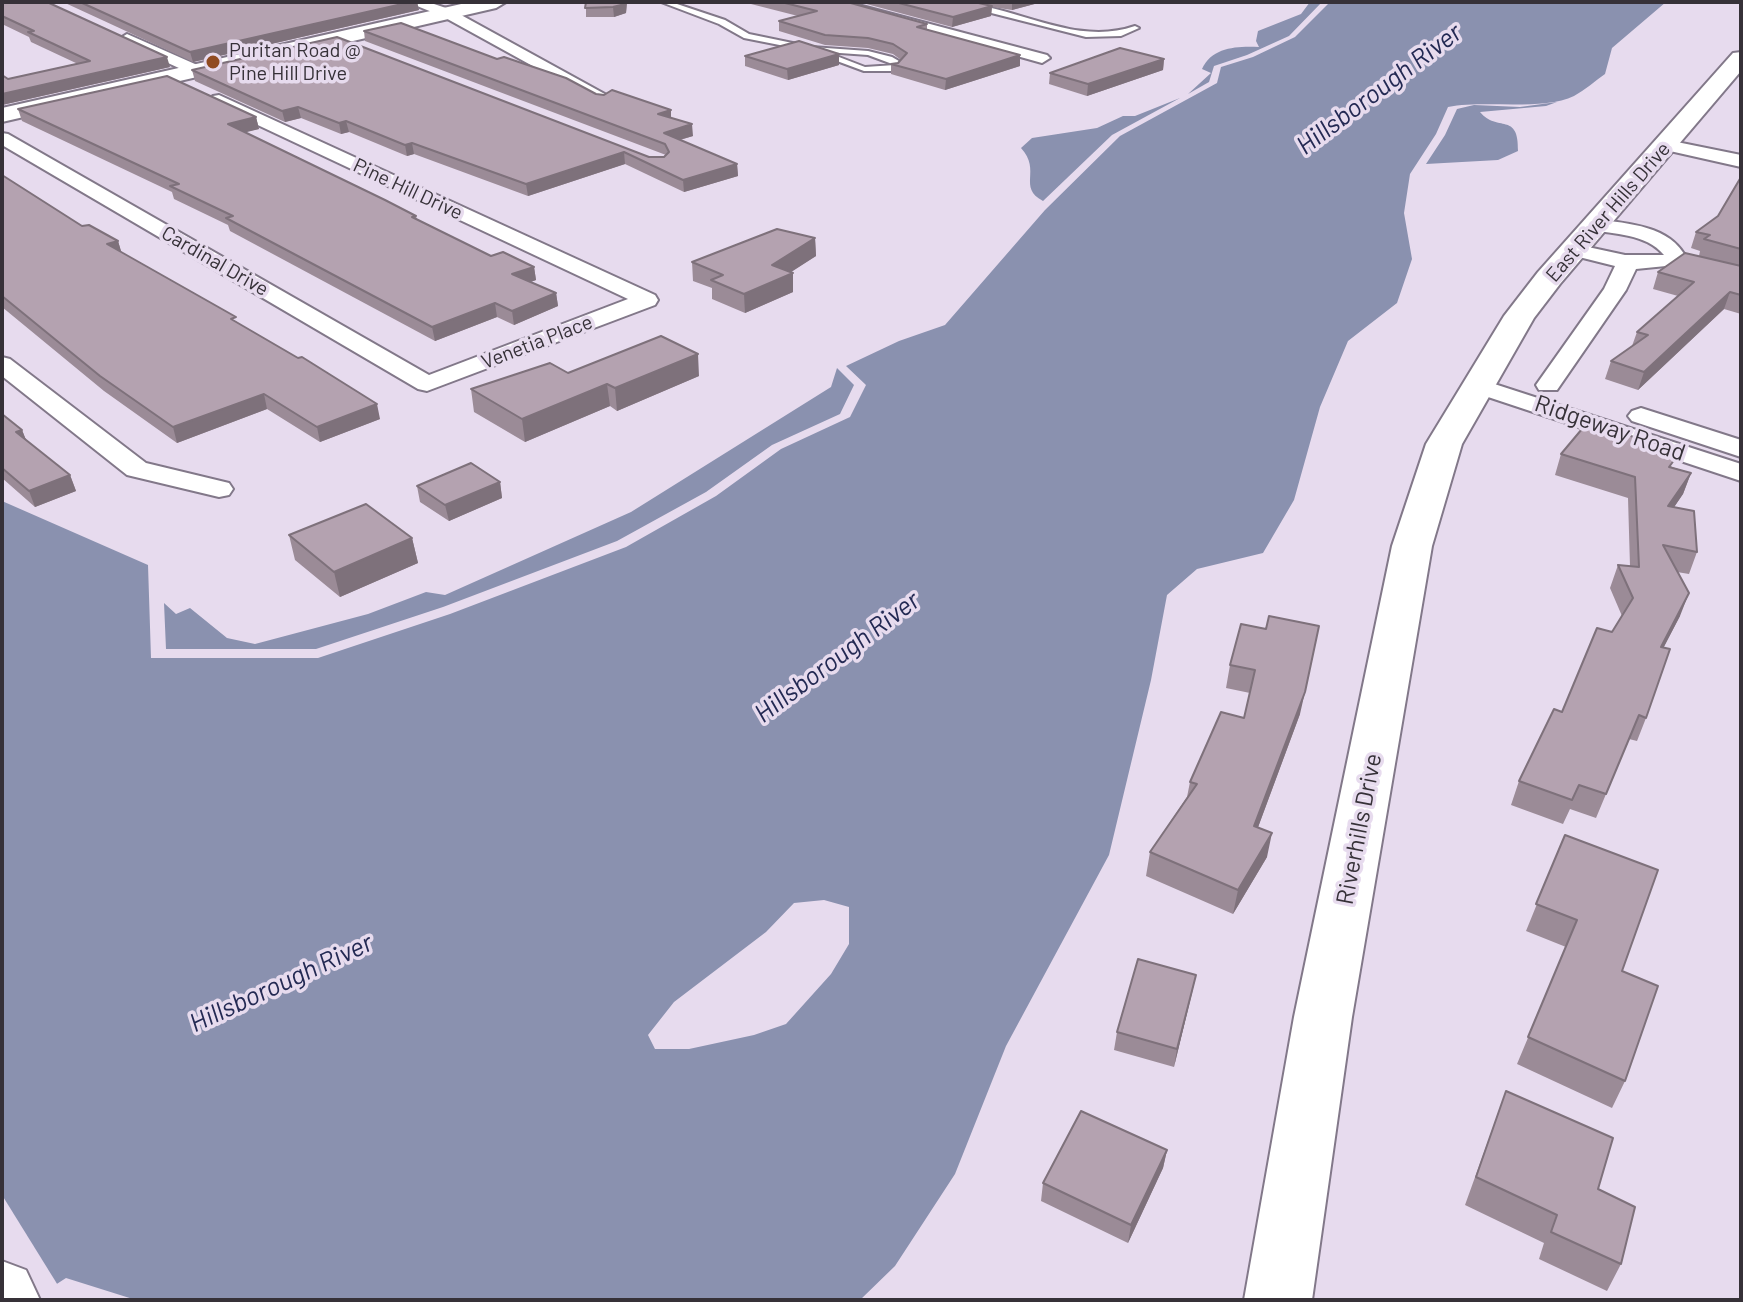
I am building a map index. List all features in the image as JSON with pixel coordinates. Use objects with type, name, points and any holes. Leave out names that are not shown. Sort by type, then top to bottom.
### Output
[{"type":"street","points":[[414,2],[447,13],[604,98]]},
{"type":"street","points":[[2,115],[496,2]]},
{"type":"street","points":[[831,2],[1042,58]]},
{"type":"street","points":[[114,33],[198,71]]},
{"type":"street","points":[[338,39],[367,50]]},
{"type":"street","name":"East River Hills Drive","points":[[1485,375],[1520,316],[1741,58]]},
{"type":"street","name":"Pine Hill Drive","points":[[169,77],[647,300]]},
{"type":"street","name":"Cardinal Drive","points":[[2,138],[427,384]]},
{"type":"street","points":[[1667,145],[1735,151]]},
{"type":"street","points":[[1596,225],[1649,236],[1667,244],[1676,259]]},
{"type":"street","points":[[1574,250],[1628,262],[1656,264],[1676,259],[1702,266]]},
{"type":"street","points":[[1548,385],[1615,290],[1628,262]]},
{"type":"street","name":"Venetia Place","points":[[427,384],[647,300]]},
{"type":"street","points":[[2,364],[137,469],[219,489]]},
{"type":"street","points":[[1485,375],[1548,385],[1741,449]]},
{"type":"street","name":"Ridgeway Road","points":[[1485,375],[1510,394],[1741,473]]},
{"type":"street","name":"Riverhills Drive","points":[[1278,1300],[1323,1017],[1412,546],[1444,444],[1485,375]]},
{"type":"street","points":[[2,1293],[6,1300]]},
{"type":"lane","points":[[664,2],[722,22],[747,36],[812,49],[885,55],[900,64],[896,69],[886,71],[864,69],[812,49]]},
{"type":"lane","points":[[951,2],[994,10],[1063,30],[1119,35],[1135,28]]},
{"type":"water","points":[[1310,2],[1322,2],[1289,36],[1214,66],[1209,82],[1188,94],[1211,73],[1202,69],[1212,56],[1234,48],[1259,47],[1256,41],[1258,31],[1301,14]]},
{"type":"water","name":"Hillsborough River","points":[[1330,2],[1666,2],[1612,48],[1605,74],[1574,96],[1547,103],[1448,107],[1436,134],[1410,174],[1404,213],[1412,259],[1397,303],[1348,341],[1320,407],[1294,500],[1263,553],[1197,569],[1167,595],[1151,680],[1109,855],[1006,1046],[955,1174],[895,1266],[860,1300],[136,1300],[66,1278],[32,1300],[2,1300],[2,501],[148,565],[151,658],[318,658],[450,614],[626,547],[716,496],[781,449],[850,417],[866,385],[846,366],[899,341],[945,325],[1045,210],[1120,136],[1217,83],[1221,67],[1253,57],[1295,37]],"holes":[[[824,900],[849,907],[849,944],[831,974],[786,1024],[754,1035],[689,1049],[655,1049],[648,1035],[674,1002],[766,932],[794,903]]]},
{"type":"water","points":[[1180,98],[1112,135],[1043,201],[1035,196],[1030,184],[1030,164],[1021,148],[1032,138],[1097,128],[1123,116],[1135,116]]},
{"type":"water","points":[[1557,102],[1546,106],[1480,112],[1515,131],[1518,151],[1498,160],[1426,164],[1457,109],[1474,105],[1520,107]]},
{"type":"water","points":[[837,368],[854,385],[840,414],[772,445],[706,492],[617,541],[443,607],[316,649],[166,649],[164,603],[176,614],[190,608],[227,638],[255,644],[368,614],[426,592],[445,595],[631,512],[831,387]]},
{"type":"pier","points":[[2,1195],[59,1287],[39,1300],[2,1300]]},
{"type":"building","points":[[2,2],[47,2],[167,57],[2,94],[2,75],[8,79],[90,61],[28,32],[34,31],[2,16]]},
{"type":"building","points":[[80,2],[411,2],[190,52]]},
{"type":"building","points":[[586,2],[625,2],[625,4],[585,8]]},
{"type":"building","points":[[781,2],[847,2],[927,24],[917,27],[1020,55],[946,79],[891,64],[898,63],[907,53],[893,44],[868,38],[825,35],[779,21],[817,11]]},
{"type":"building","points":[[895,2],[974,2],[992,6],[953,17]]},
{"type":"building","points":[[401,23],[497,59],[504,57],[566,78],[596,94],[604,95],[612,90],[671,110],[658,114],[692,124],[664,133],[737,164],[683,180],[624,152],[526,184],[412,143],[405,145],[346,121],[339,123],[298,107],[282,111],[192,70],[337,37],[649,157],[664,157],[669,152],[665,144],[364,31]]},
{"type":"building","points":[[799,41],[839,54],[787,69],[745,56]]},
{"type":"building","points":[[1120,48],[1164,59],[1088,84],[1050,73]]},
{"type":"building","points":[[167,76],[256,117],[228,124],[385,200],[416,216],[412,217],[491,256],[503,252],[534,267],[512,274],[556,293],[512,311],[495,303],[432,327],[226,218],[233,216],[170,186],[179,184],[18,109]]},
{"type":"building","points":[[2,175],[82,226],[89,225],[118,241],[107,244],[236,317],[231,319],[298,358],[302,357],[377,404],[317,427],[264,394],[173,427],[100,376],[2,296]]},
{"type":"building","points":[[1741,177],[1741,249],[1704,239],[1710,235],[1696,232],[1718,216]]},
{"type":"building","points":[[777,229],[815,238],[772,265],[793,273],[744,294],[711,280],[723,275],[692,262]]},
{"type":"building","points":[[1685,253],[1741,266],[1741,295],[1730,292],[1644,372],[1611,361],[1648,335],[1637,332],[1694,282],[1658,272]]},
{"type":"building","points":[[661,336],[698,354],[615,388],[607,384],[522,419],[471,389],[550,363],[568,373]]},
{"type":"building","points":[[2,414],[22,430],[16,432],[70,475],[29,491],[2,468]]},
{"type":"building","points":[[1587,423],[1661,445],[1656,453],[1675,459],[1669,467],[1691,473],[1668,506],[1694,511],[1697,552],[1663,545],[1689,593],[1661,647],[1670,649],[1646,718],[1639,715],[1606,794],[1579,785],[1572,800],[1519,781],[1554,709],[1562,712],[1597,628],[1612,632],[1633,598],[1618,565],[1639,567],[1635,477],[1561,454]]},
{"type":"building","points":[[471,463],[500,482],[445,505],[417,486]]},
{"type":"building","points":[[366,504],[412,538],[334,572],[289,535]]},
{"type":"building","points":[[1269,616],[1319,626],[1305,692],[1254,826],[1272,833],[1238,890],[1150,852],[1197,784],[1190,782],[1221,712],[1244,718],[1255,670],[1230,665],[1241,624],[1266,629]]},
{"type":"building","points":[[1565,835],[1658,870],[1622,971],[1658,986],[1625,1081],[1528,1037],[1577,920],[1536,904]]},
{"type":"building","points":[[1138,959],[1196,975],[1177,1049],[1117,1032]]},
{"type":"building","points":[[1506,1091],[1613,1138],[1598,1189],[1635,1207],[1621,1264],[1551,1232],[1557,1215],[1476,1177]]},
{"type":"building","points":[[1081,1111],[1167,1150],[1131,1225],[1043,1183]]},
{"type":"place","name":"Puritan Road @ Pine Hill Drive","points":[[213,62]]}]
